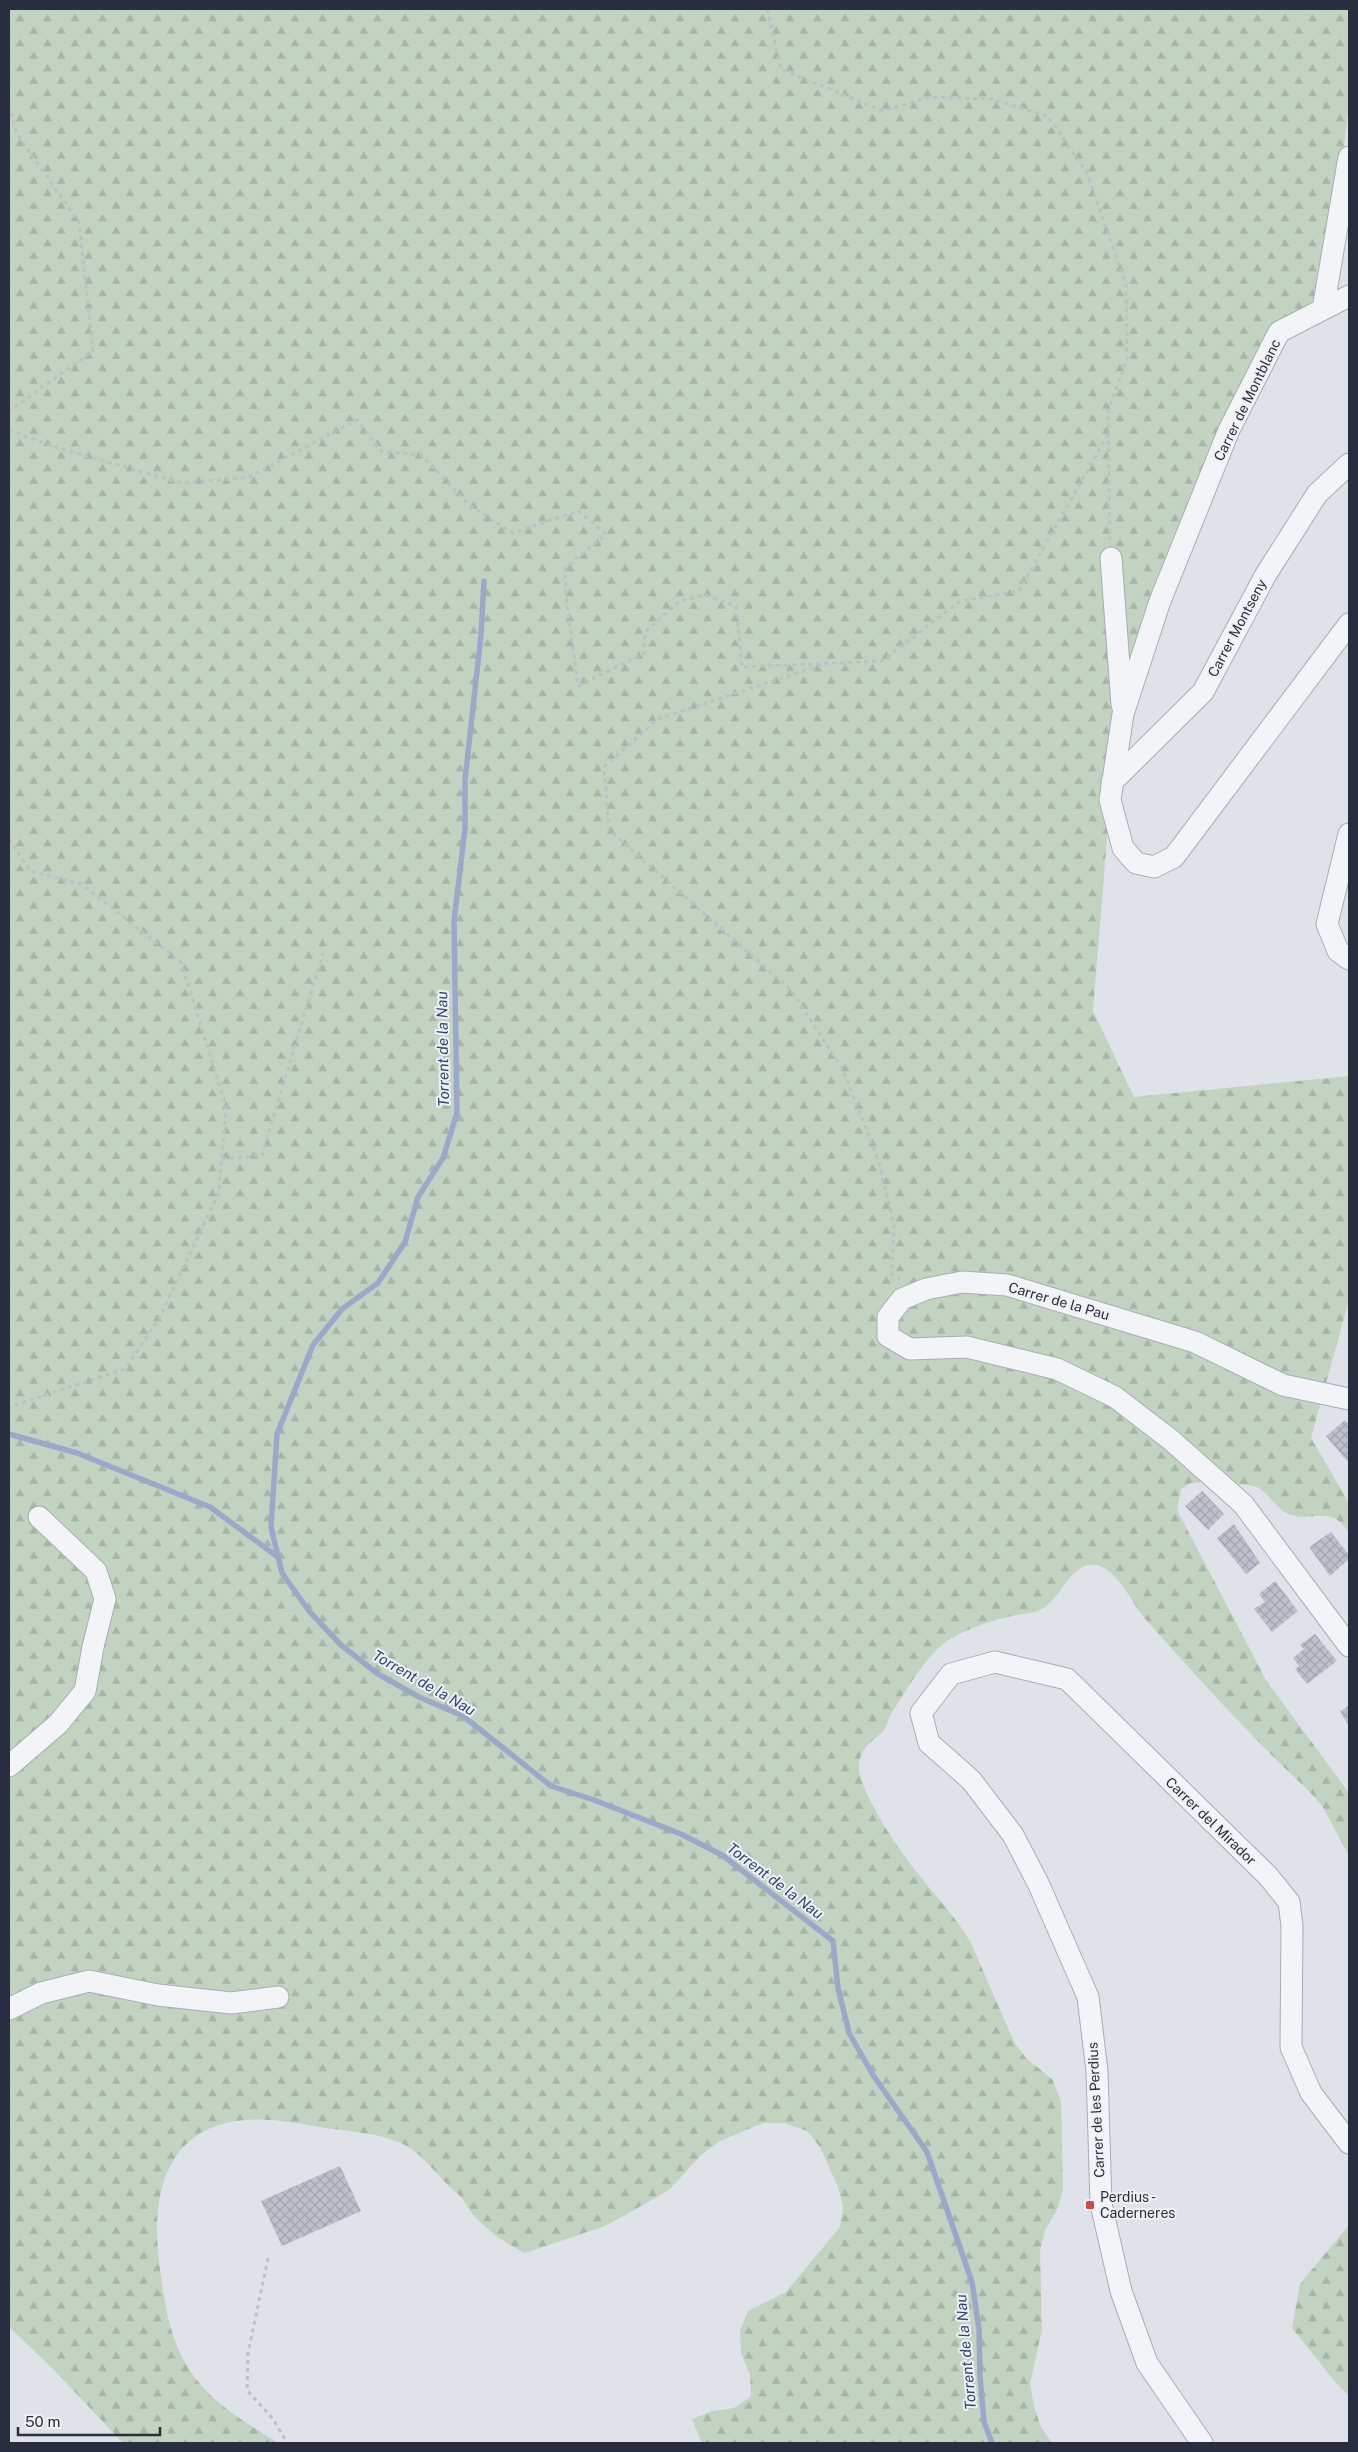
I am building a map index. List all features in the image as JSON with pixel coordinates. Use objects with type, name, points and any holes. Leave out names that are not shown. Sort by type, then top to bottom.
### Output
[{"type":"street","points":[[1323,309],[1349,157]]},
{"type":"street","name":"Carrer de Montblanc","points":[[1349,296],[1279,332],[1229,430],[1160,601],[1123,714],[1110,800],[1123,848],[1136,863],[1154,867],[1174,857],[1349,624]]},
{"type":"street","name":"Carrer Montseny","points":[[1112,782],[1203,692],[1264,576],[1306,510],[1317,494],[1349,464]]},
{"type":"street","name":"Carrer de Montblanc","points":[[1111,558],[1123,714]]},
{"type":"street","points":[[1349,834],[1327,924],[1338,951],[1349,959]]},
{"type":"street","name":"Carrer de la Pau","points":[[1349,1400],[1283,1386],[1195,1342],[1007,1285],[962,1282],[919,1292],[902,1299],[888,1317],[888,1336],[910,1349],[967,1347],[1057,1369],[1116,1397],[1171,1440],[1243,1504],[1349,1646]]},
{"type":"street","points":[[9,1766],[58,1724],[85,1691],[93,1646],[105,1599],[96,1571],[39,1518]]},
{"type":"street","name":"Carrer del Mirador","points":[[921,1713],[951,1674],[995,1662],[1067,1679],[1268,1876],[1289,1902],[1292,1926],[1291,2048],[1311,2093],[1349,2144]]},
{"type":"street","name":"Carrer de les Perdius","points":[[921,1713],[929,1743],[971,1780],[1014,1835],[1038,1883],[1088,1997],[1097,2071],[1101,2204],[1121,2291],[1147,2363],[1202,2443]]},
{"type":"street","points":[[9,2009],[41,1994],[89,1981],[158,1995],[231,2003],[278,1997]]},
{"type":"path","points":[[766,9],[781,69],[883,111],[929,97],[991,99],[1048,116],[1087,173],[1126,285],[1128,359],[1108,411],[1111,558]]},
{"type":"path","points":[[9,105],[17,134],[79,222],[93,350],[9,412]]},
{"type":"path","points":[[9,430],[58,448],[182,483],[249,477],[357,420],[381,452],[421,455],[468,504],[513,533],[578,511],[606,534],[565,568],[566,597],[578,686],[644,653],[645,632],[680,601],[705,595],[736,606],[742,667],[882,661],[960,601],[1019,591],[1108,434]]},
{"type":"path","points":[[825,664],[658,719],[604,767],[609,830],[791,990],[843,1070],[879,1162],[894,1225],[892,1274],[919,1292]]},
{"type":"path","points":[[9,839],[30,871],[81,884],[181,962],[226,1106],[219,1192],[160,1317],[125,1369],[9,1407]]},
{"type":"path","points":[[222,1159],[262,1155],[323,952]]},
{"type":"path","points":[[268,2258],[248,2353],[247,2390],[273,2419],[287,2443]]},
{"type":"green space","points":[[9,9],[1349,9],[1349,106],[1323,309],[1279,332],[1160,601],[1110,800],[1093,1011],[1134,1097],[1349,1076],[1349,1300],[1311,1438],[1349,1503],[1349,1533],[1342,1524],[1329,1516],[1300,1517],[1286,1513],[1259,1488],[1254,1486],[1215,1482],[1191,1483],[1181,1489],[1177,1510],[1266,1680],[1349,1793],[1349,1856],[1323,1807],[1310,1792],[1247,1730],[1187,1665],[1142,1615],[1117,1579],[1104,1568],[1094,1565],[1078,1570],[1052,1601],[1042,1609],[967,1630],[943,1644],[918,1672],[891,1714],[886,1727],[867,1745],[861,1754],[860,1760],[859,1770],[862,1783],[883,1824],[912,1865],[953,1916],[971,1943],[1014,2042],[1026,2058],[1052,2079],[1061,2101],[1063,2189],[1057,2210],[1045,2230],[1040,2251],[1042,2330],[1030,2384],[1034,2406],[1041,2427],[1052,2443],[702,2443],[692,2419],[712,2411],[734,2408],[751,2396],[750,2375],[741,2353],[740,2331],[748,2311],[786,2292],[840,2227],[843,2207],[838,2187],[820,2147],[807,2131],[784,2123],[763,2123],[720,2141],[701,2155],[670,2189],[650,2201],[605,2226],[525,2253],[504,2242],[486,2227],[474,2216],[461,2197],[421,2157],[410,2148],[396,2141],[368,2134],[265,2120],[247,2120],[219,2125],[197,2136],[180,2151],[168,2170],[161,2193],[157,2243],[170,2327],[187,2367],[204,2389],[224,2407],[278,2443],[123,2443],[53,2369],[9,2327]]},
{"type":"green space","points":[[1349,2225],[1349,2396],[1336,2383],[1292,2328],[1300,2284]]},
{"type":"building","points":[[1345,1420],[1349,1425],[1349,1460],[1347,1461],[1326,1436]]},
{"type":"building","points":[[1202,1491],[1224,1514],[1208,1530],[1185,1506]]},
{"type":"building","points":[[1234,1524],[1260,1563],[1246,1574],[1217,1538]]},
{"type":"building","points":[[1331,1532],[1349,1555],[1349,1559],[1330,1576],[1309,1547]]},
{"type":"building","points":[[1275,1581],[1298,1611],[1272,1632],[1254,1609],[1265,1602],[1259,1594]]},
{"type":"building","points":[[1315,1634],[1337,1661],[1307,1684],[1295,1669],[1299,1666],[1293,1658],[1304,1649],[1300,1645]]},
{"type":"building","points":[[1349,1705],[1349,1726],[1340,1712]]},
{"type":"building","points":[[340,2166],[361,2211],[282,2246],[261,2201]]},
{"type":"waterway","name":"Torrent de la Nau","points":[[484,581],[481,635],[465,780],[465,829],[454,921],[457,1113],[443,1158],[418,1197],[405,1242],[378,1283],[342,1309],[313,1345],[277,1434],[271,1527],[282,1573],[309,1611],[341,1645],[378,1674],[419,1697],[463,1716],[551,1786],[594,1800],[681,1834],[722,1855],[833,1941],[838,1988],[849,2033],[873,2075],[927,2152],[972,2282],[979,2329],[980,2376],[984,2422],[992,2443]]},
{"type":"waterway","points":[[9,1434],[77,1453],[210,1507],[278,1557]]},
{"type":"place","name":"Perdius - Caderneres","points":[[1090,2205]]}]
